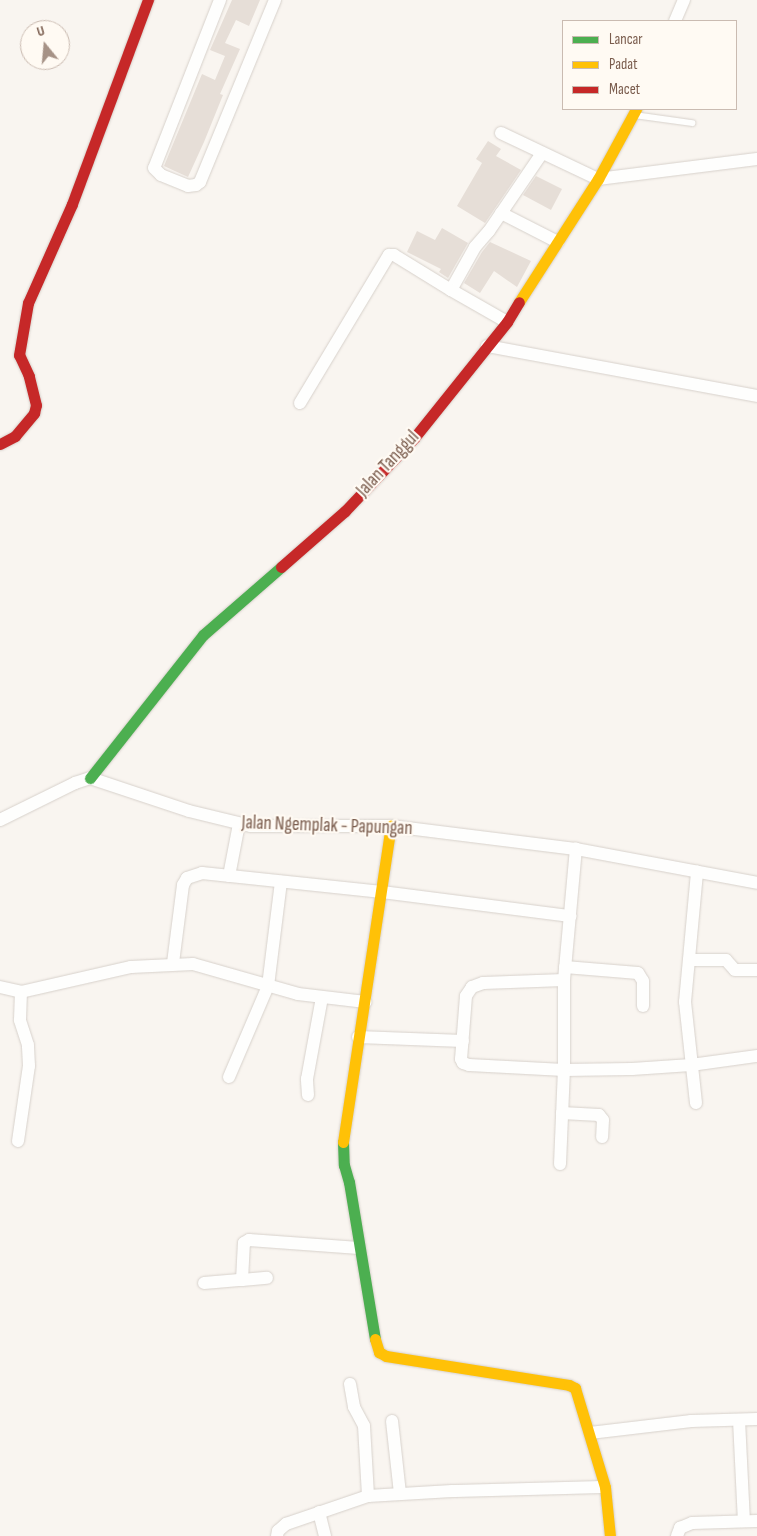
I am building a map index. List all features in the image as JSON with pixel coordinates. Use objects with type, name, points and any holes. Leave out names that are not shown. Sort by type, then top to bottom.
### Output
[{"type":"street","points":[[0,444],[15,436],[34,413],[36,405],[29,376],[19,355],[28,303],[72,204],[148,0]]},
{"type":"street","points":[[220,0],[154,168],[161,175],[192,186],[200,182],[275,0]]},
{"type":"street","points":[[675,20],[684,0]]},
{"type":"street","name":"Jalan Tanggul","points":[[90,778],[203,635],[345,511],[414,438],[507,322],[598,179],[634,112]]},
{"type":"street","points":[[501,134],[598,179],[757,159]]},
{"type":"street","points":[[451,290],[475,248],[542,153]]},
{"type":"street","points":[[501,213],[558,242]]},
{"type":"street","points":[[300,403],[388,256],[394,254],[507,322]]},
{"type":"street","points":[[487,346],[757,396]]},
{"type":"street","points":[[0,820],[75,783],[90,778]]},
{"type":"street","name":"Jalan Ngemplak - Papungan","points":[[90,778],[198,813],[251,826],[391,826],[576,849],[757,883]]},
{"type":"street","points":[[229,876],[240,824]]},
{"type":"street","points":[[391,826],[366,1002],[358,1038],[343,1143],[344,1165],[379,1352],[386,1356],[573,1387],[590,1433],[605,1487],[610,1536]]},
{"type":"street","points":[[560,1164],[564,1070],[564,980],[576,849]]},
{"type":"street","points":[[696,1103],[685,1013],[697,872]]},
{"type":"street","points":[[173,963],[183,885],[187,878],[202,873],[382,892],[570,916]]},
{"type":"street","points":[[229,1077],[268,986],[281,882]]},
{"type":"street","points":[[689,960],[726,960],[735,970],[757,970]]},
{"type":"street","points":[[0,988],[21,992],[131,967],[173,963],[193,964],[298,994],[366,1002]]},
{"type":"street","points":[[565,966],[638,973],[642,981],[643,1006]]},
{"type":"street","points":[[564,980],[483,983],[472,987],[466,996],[461,1059],[463,1063],[469,1065],[564,1070],[691,1065],[757,1056]]},
{"type":"street","points":[[18,1141],[30,1066],[28,1045],[20,1020],[21,992]]},
{"type":"street","points":[[308,1095],[306,1079],[322,997]]},
{"type":"street","points":[[358,1038],[463,1041]]},
{"type":"street","points":[[562,1113],[600,1115],[603,1120],[602,1138]]},
{"type":"street","points":[[242,1280],[244,1243],[249,1240],[359,1248]]},
{"type":"street","points":[[204,1283],[267,1278]]},
{"type":"street","points":[[350,1384],[354,1407],[364,1426],[368,1496]]},
{"type":"street","points":[[739,1420],[744,1522]]},
{"type":"street","points":[[590,1433],[691,1421],[757,1420]]},
{"type":"street","points":[[392,1421],[400,1493]]},
{"type":"street","points":[[277,1536],[278,1531],[286,1524],[368,1496],[400,1493],[605,1487]]},
{"type":"street","points":[[319,1512],[324,1536]]},
{"type":"street","points":[[677,1536],[680,1528],[692,1523],[757,1521]]},
{"type":"lane","points":[[634,112],[692,123]]},
{"type":"building","points":[[232,0],[260,0],[249,26],[236,20],[225,43],[240,49],[220,94],[223,95],[204,142],[188,177],[164,166],[202,74],[215,80],[225,56],[210,50]]},
{"type":"building","points":[[488,141],[501,149],[496,156],[521,170],[485,223],[457,206],[482,163],[476,159]]},
{"type":"building","points":[[536,176],[562,189],[551,210],[523,195]]},
{"type":"building","points":[[442,228],[468,243],[448,278],[439,272],[441,269],[407,252],[417,231],[435,240]]},
{"type":"building","points":[[490,242],[531,261],[517,287],[494,271],[480,293],[464,283]]},
{"type":"traffic: fast","points":[[90,778],[203,635],[281,567]]},
{"type":"traffic: fast","points":[[343,1142],[344,1165],[349,1182],[375,1339]]},
{"type":"traffic: slow","points":[[519,302],[598,179],[635,110]]},
{"type":"traffic: slow","points":[[343,1142],[391,826]]},
{"type":"traffic: slow","points":[[375,1339],[379,1352],[386,1356],[569,1385],[575,1388],[605,1487],[610,1536]]},
{"type":"traffic: jam","points":[[0,444],[15,436],[34,413],[36,405],[29,376],[19,355],[28,303],[72,204],[148,0]]},
{"type":"traffic: jam","points":[[281,567],[345,511],[414,438],[507,322],[519,302]]}]
